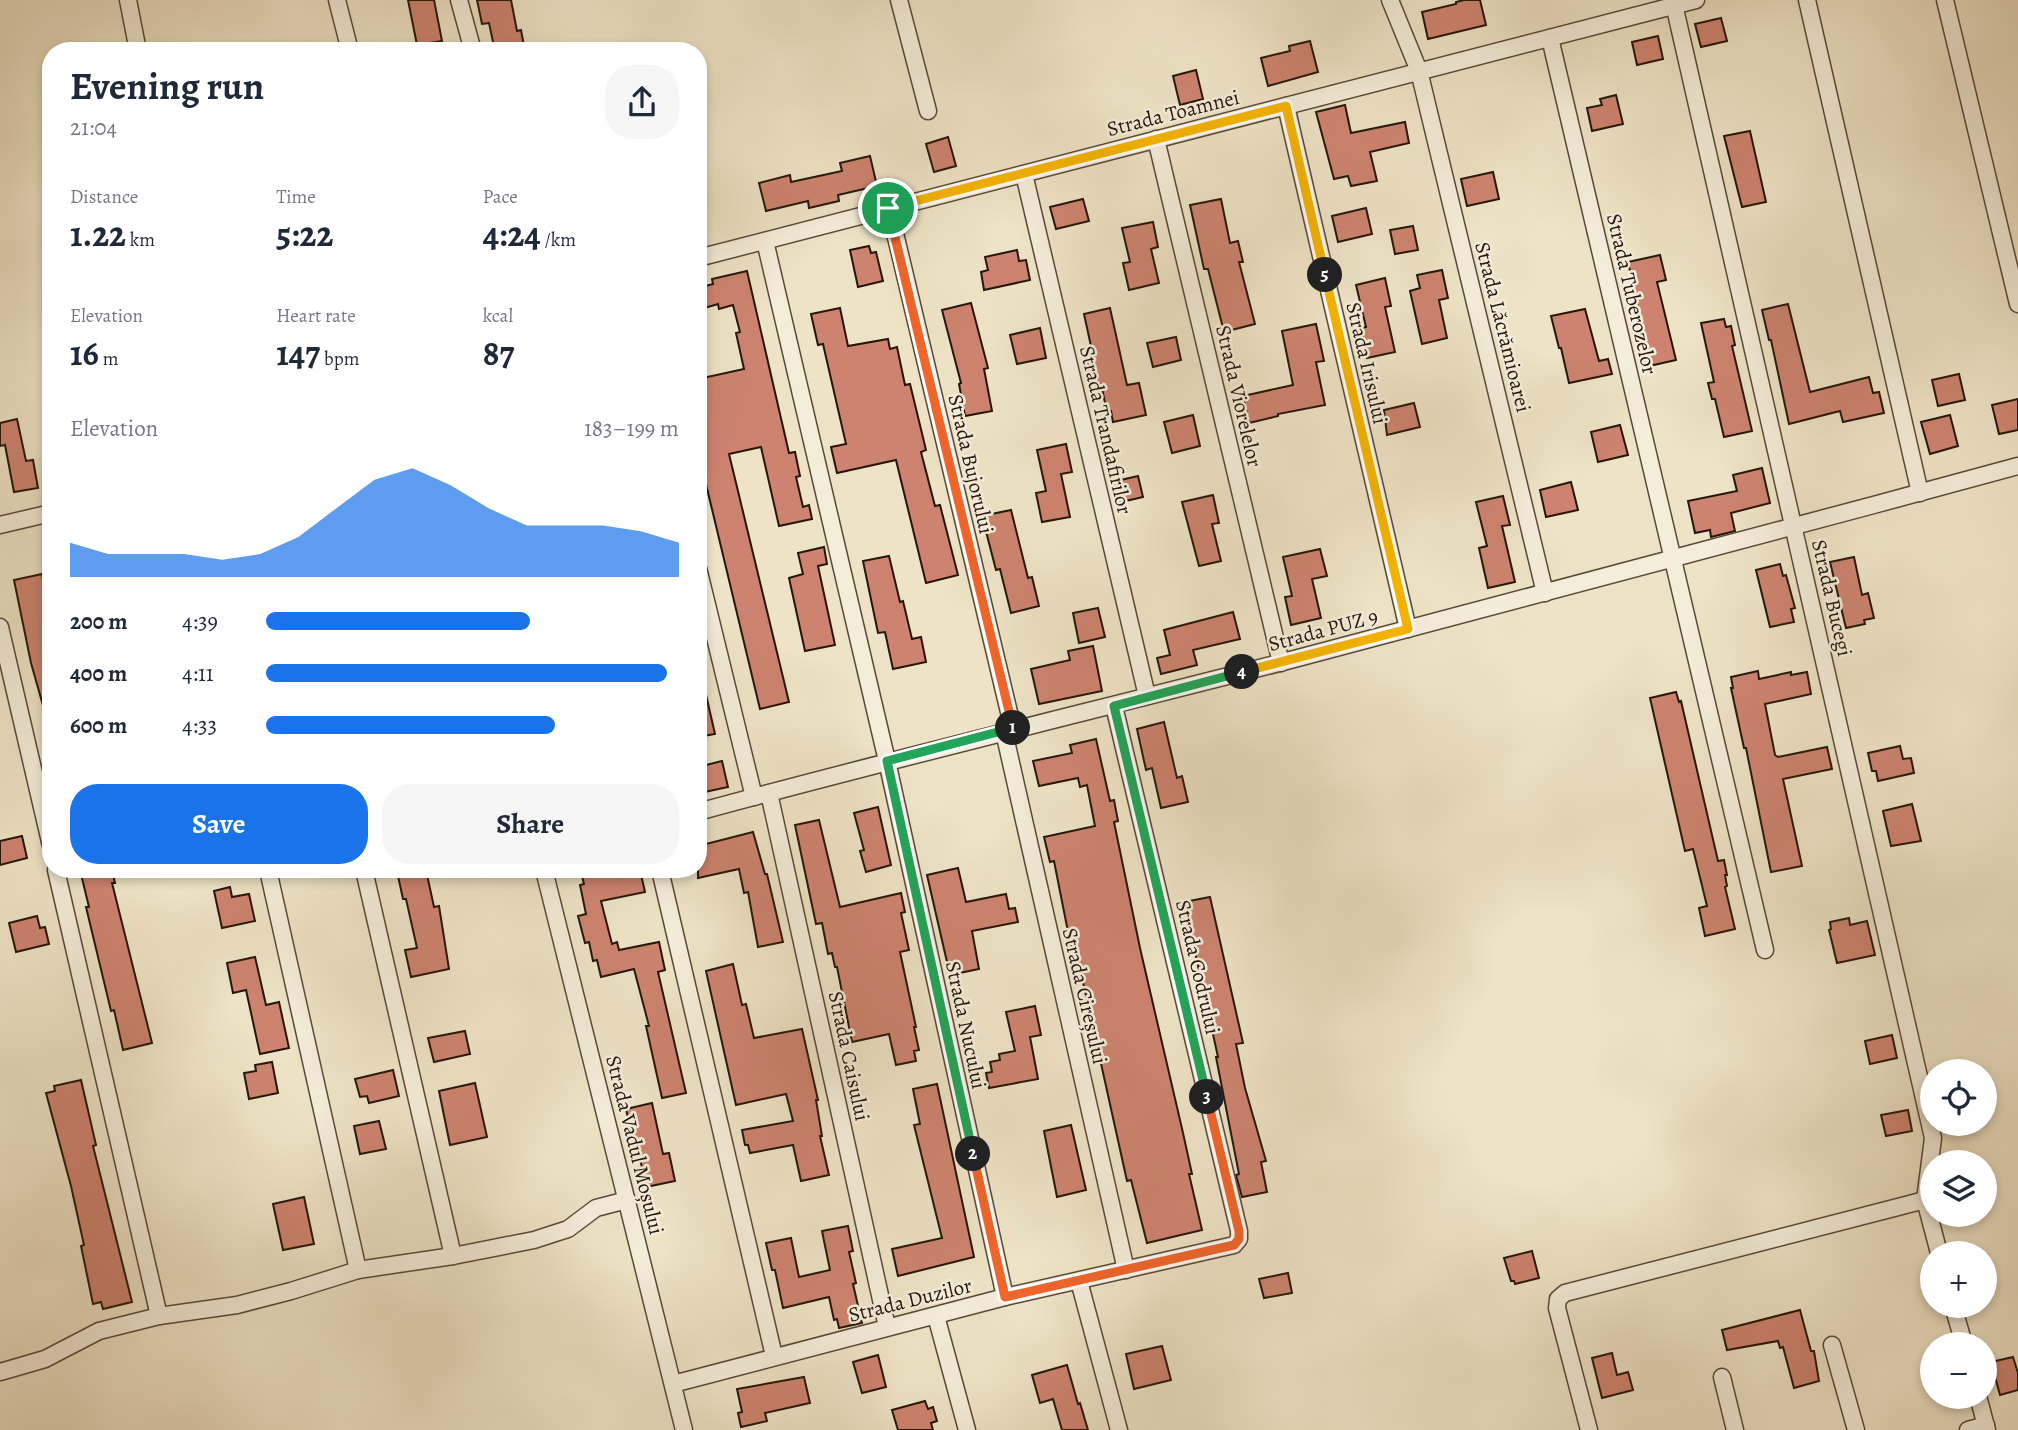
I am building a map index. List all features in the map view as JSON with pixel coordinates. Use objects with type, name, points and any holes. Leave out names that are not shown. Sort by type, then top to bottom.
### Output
[{"type":"street","points":[[128,0],[136,42]]},
{"type":"street","points":[[337,0],[348,42]]},
{"type":"street","points":[[459,0],[471,42]]},
{"type":"street","points":[[899,0],[928,111]]},
{"type":"street","name":"Strada Lăcrămioarei","points":[[1391,0],[1419,71],[1545,593]]},
{"type":"street","name":"Strada Toamnei","points":[[707,256],[1658,11],[1674,3],[1696,0]]},
{"type":"street","points":[[1807,0],[1920,492]]},
{"type":"street","points":[[1945,0],[2018,304]]},
{"type":"street","name":"Strada Bucegi","points":[[1674,3],[1933,1138],[1931,1150]]},
{"type":"street","name":"Strada Tuberozelor","points":[[1550,38],[1765,950]]},
{"type":"street","name":"Strada Irisului","points":[[1286,106],[1408,629]]},
{"type":"street","name":"Strada Viorelelor","points":[[1156,139],[1281,663]]},
{"type":"street","name":"Strada Trandafirilor","points":[[1024,174],[1147,696]]},
{"type":"street","name":"Strada Bujorului","points":[[888,208],[1008,730]]},
{"type":"street","name":"Strada Nucului","points":[[765,241],[887,761],[1005,1297]]},
{"type":"street","name":"Strada PUZ 9","points":[[707,810],[1008,730],[1281,663],[2018,466]]},
{"type":"street","points":[[0,525],[42,515]]},
{"type":"street","name":"Strada Caisului","points":[[707,600],[762,795],[887,1327]]},
{"type":"street","points":[[0,627],[42,807]]},
{"type":"street","name":"Strada Codrului","points":[[1114,706],[1239,1239]]},
{"type":"street","name":"Strada Cireșului","points":[[1008,730],[1126,1270]]},
{"type":"street","points":[[58,878],[159,1316]]},
{"type":"street","points":[[270,878],[358,1270]]},
{"type":"street","points":[[366,878],[453,1256]]},
{"type":"street","name":"Strada Vadul Moșului","points":[[546,878],[684,1430]]},
{"type":"street","points":[[662,878],[774,1356]]},
{"type":"street","points":[[0,1371],[46,1359],[99,1331],[159,1316],[262,1299],[358,1270],[453,1256],[534,1240],[568,1228],[596,1208],[627,1200]]},
{"type":"street","points":[[1589,1430],[1557,1308],[1558,1299],[1565,1293],[1920,1201]]},
{"type":"street","name":"Strada Duzilor","points":[[673,1384],[1005,1297],[1234,1245],[1239,1239]]},
{"type":"street","points":[[1079,1281],[1119,1430]]},
{"type":"street","points":[[936,1316],[967,1430]]},
{"type":"street","points":[[1832,1345],[1856,1430]]},
{"type":"street","points":[[1722,1377],[1735,1430]]},
{"type":"street","points":[[1968,1430],[1986,1428],[1981,1409]]},
{"type":"building","points":[[408,0],[434,0],[442,41],[416,42]]},
{"type":"building","points":[[477,0],[511,0],[517,31],[521,30],[523,42],[493,42],[489,23],[482,24]]},
{"type":"building","points":[[1464,0],[1480,0],[1486,25],[1428,39],[1422,12]]},
{"type":"building","points":[[1721,18],[1727,41],[1701,47],[1695,24]]},
{"type":"building","points":[[1658,36],[1663,59],[1637,65],[1632,42]]},
{"type":"building","points":[[1310,41],[1318,72],[1268,86],[1261,58],[1290,51],[1289,46]]},
{"type":"building","points":[[1196,70],[1203,99],[1180,105],[1173,76]]},
{"type":"building","points":[[1616,95],[1623,124],[1592,131],[1587,108],[1602,105],[1600,99]]},
{"type":"building","points":[[1345,105],[1351,133],[1405,122],[1409,143],[1370,152],[1377,181],[1351,186],[1348,176],[1334,179],[1316,112]]},
{"type":"building","points":[[1750,131],[1766,202],[1742,207],[1724,136]]},
{"type":"building","points":[[948,137],[956,166],[934,172],[926,144]]},
{"type":"building","points":[[870,156],[877,186],[838,195],[839,201],[809,208],[808,201],[766,211],[759,183],[790,175],[791,182],[842,171],[840,163]]},
{"type":"building","points":[[1493,172],[1499,199],[1467,206],[1461,179]]},
{"type":"building","points":[[1083,199],[1089,221],[1056,229],[1050,207]]},
{"type":"building","points":[[1221,199],[1230,243],[1238,241],[1243,262],[1239,262],[1255,324],[1224,332],[1208,269],[1204,269],[1190,205]]},
{"type":"building","points":[[1366,208],[1372,234],[1338,242],[1332,216]]},
{"type":"building","points":[[1153,222],[1158,247],[1151,249],[1159,283],[1129,290],[1123,263],[1130,262],[1122,228]]},
{"type":"building","points":[[1413,226],[1418,250],[1395,254],[1390,230]]},
{"type":"building","points":[[869,246],[871,253],[876,252],[883,281],[858,287],[850,250]]},
{"type":"building","points":[[1017,250],[1019,261],[1026,260],[1030,280],[984,290],[981,272],[988,270],[985,257]]},
{"type":"building","points":[[1660,255],[1666,280],[1657,282],[1676,360],[1645,367],[1640,346],[1646,345],[1628,262]]},
{"type":"building","points":[[1442,270],[1448,298],[1439,300],[1447,338],[1422,344],[1410,291],[1420,288],[1417,275]]},
{"type":"building","points":[[747,271],[789,453],[795,452],[800,476],[796,477],[803,507],[809,505],[812,519],[779,526],[761,447],[729,454],[789,702],[760,709],[707,488],[707,377],[744,369],[736,333],[740,332],[733,305],[719,309],[718,304],[707,307],[707,286],[713,284],[712,279]]},
{"type":"building","points":[[1385,278],[1391,306],[1385,307],[1395,352],[1367,358],[1361,328],[1366,327],[1356,285]]},
{"type":"building","points":[[971,303],[988,368],[984,369],[992,411],[965,416],[959,384],[961,383],[942,310]]},
{"type":"building","points":[[1788,304],[1810,392],[1869,377],[1873,393],[1879,392],[1884,413],[1843,422],[1840,411],[1789,424],[1762,310]]},
{"type":"building","points":[[840,308],[848,346],[888,339],[890,349],[897,347],[905,385],[910,384],[926,450],[921,452],[935,506],[940,505],[958,575],[926,583],[896,460],[837,473],[831,447],[846,444],[823,344],[818,345],[811,314]]},
{"type":"building","points":[[1110,308],[1127,385],[1139,383],[1146,415],[1113,422],[1111,411],[1107,412],[1101,384],[1093,386],[1087,361],[1094,360],[1084,314]]},
{"type":"building","points":[[1585,309],[1599,361],[1608,359],[1612,374],[1569,383],[1551,316]]},
{"type":"building","points":[[1724,319],[1726,327],[1731,326],[1735,345],[1732,346],[1752,431],[1724,437],[1715,399],[1712,399],[1708,383],[1714,382],[1701,323]]},
{"type":"building","points":[[1316,324],[1324,361],[1316,362],[1325,405],[1249,423],[1243,396],[1293,385],[1282,331]]},
{"type":"building","points":[[1040,328],[1046,358],[1017,364],[1010,335]]},
{"type":"building","points":[[1176,337],[1181,360],[1153,367],[1147,343]]},
{"type":"building","points":[[1959,374],[1965,400],[1938,406],[1932,380]]},
{"type":"building","points":[[2018,399],[2018,430],[1999,434],[1992,405]]},
{"type":"building","points":[[1414,403],[1420,427],[1387,435],[1384,410]]},
{"type":"building","points":[[1193,415],[1200,446],[1172,453],[1164,422]]},
{"type":"building","points":[[1950,415],[1958,446],[1930,454],[1921,422]]},
{"type":"building","points":[[17,419],[26,461],[33,460],[38,488],[14,492],[5,445],[0,446],[0,423]]},
{"type":"building","points":[[1620,425],[1628,455],[1598,462],[1591,432]]},
{"type":"building","points":[[1066,444],[1072,472],[1061,474],[1070,517],[1042,522],[1036,493],[1046,491],[1037,450]]},
{"type":"building","points":[[1762,468],[1770,503],[1731,513],[1735,531],[1711,537],[1710,530],[1695,533],[1688,501],[1737,491],[1733,475]]},
{"type":"building","points":[[1138,476],[1143,497],[1117,503],[1112,482]]},
{"type":"building","points":[[1571,482],[1578,510],[1546,517],[1540,490]]},
{"type":"building","points":[[1213,495],[1219,523],[1212,524],[1221,561],[1199,566],[1182,502]]},
{"type":"building","points":[[1503,496],[1510,525],[1502,526],[1515,582],[1488,588],[1479,548],[1487,546],[1476,502]]},
{"type":"building","points":[[1011,510],[1028,578],[1032,577],[1039,606],[1011,613],[982,516]]},
{"type":"building","points":[[824,547],[827,564],[818,566],[835,645],[805,651],[789,578],[803,574],[798,553]]},
{"type":"building","points":[[1320,549],[1327,576],[1312,579],[1321,618],[1291,625],[1285,597],[1292,596],[1283,557]]},
{"type":"building","points":[[889,556],[912,639],[921,637],[926,662],[893,669],[885,632],[878,633],[863,561]]},
{"type":"building","points":[[1854,557],[1862,595],[1868,593],[1874,618],[1864,620],[1865,624],[1846,628],[1830,562]]},
{"type":"building","points":[[1780,564],[1783,576],[1786,575],[1795,608],[1791,609],[1794,622],[1770,627],[1756,570]]},
{"type":"building","points":[[42,574],[42,702],[31,663],[14,580]]},
{"type":"building","points":[[1098,608],[1105,637],[1079,643],[1073,613]]},
{"type":"building","points":[[1233,612],[1240,639],[1193,650],[1197,665],[1161,674],[1157,658],[1170,655],[1164,630]]},
{"type":"building","points":[[1093,646],[1102,691],[1039,704],[1031,669],[1070,660],[1068,651]]},
{"type":"building","points":[[1758,671],[1759,679],[1791,672],[1791,675],[1807,672],[1811,694],[1765,704],[1775,755],[1778,757],[1827,747],[1832,769],[1783,779],[1802,866],[1771,872],[1731,688],[1731,677]]},
{"type":"building","points":[[1676,692],[1679,702],[1681,701],[1718,861],[1724,860],[1727,875],[1725,887],[1735,929],[1705,936],[1699,908],[1707,906],[1693,849],[1685,851],[1650,698]]},
{"type":"building","points":[[707,699],[715,734],[707,735]]},
{"type":"building","points":[[1164,722],[1177,778],[1182,776],[1188,802],[1161,808],[1152,768],[1146,770],[1137,729]]},
{"type":"building","points":[[1096,739],[1110,801],[1114,800],[1118,821],[1114,822],[1202,1230],[1147,1243],[1131,1180],[1127,1181],[1075,946],[1071,947],[1054,861],[1050,862],[1044,837],[1095,826],[1087,785],[1080,787],[1078,778],[1039,786],[1033,761],[1072,753],[1070,745]]},
{"type":"building","points":[[1900,746],[1903,759],[1911,758],[1914,773],[1878,781],[1876,771],[1872,771],[1868,753]]},
{"type":"building","points":[[722,761],[728,787],[707,792],[707,765]]},
{"type":"building","points":[[1912,804],[1921,841],[1891,846],[1883,811]]},
{"type":"building","points":[[878,807],[891,865],[866,872],[860,851],[864,850],[854,813]]},
{"type":"building","points":[[819,820],[840,907],[901,893],[905,912],[901,913],[909,950],[900,952],[916,1027],[919,1050],[914,1051],[916,1061],[896,1065],[889,1034],[852,1042],[837,967],[832,953],[828,954],[822,923],[816,924],[795,825]]},
{"type":"building","points":[[753,832],[767,874],[783,942],[758,947],[748,892],[744,893],[739,869],[707,876],[707,844]]},
{"type":"building","points":[[22,836],[27,858],[0,865],[0,841]]},
{"type":"building","points":[[958,868],[966,902],[1006,894],[1009,909],[1015,908],[1018,922],[972,931],[979,969],[950,975],[927,875]]},
{"type":"building","points":[[82,878],[114,878],[115,883],[112,883],[152,1043],[123,1050],[86,907],[89,907]]},
{"type":"building","points":[[398,878],[428,878],[434,907],[439,906],[449,969],[411,977],[405,950],[417,948],[406,899],[403,899]]},
{"type":"building","points":[[582,878],[642,878],[645,892],[601,901],[612,944],[617,942],[619,950],[659,942],[665,970],[658,972],[686,1093],[662,1098],[646,1026],[649,1026],[634,969],[601,977],[597,960],[593,961],[589,942],[585,943],[578,916],[586,914],[580,885],[584,884]]},
{"type":"building","points":[[230,887],[232,897],[249,894],[255,921],[222,928],[214,891]]},
{"type":"building","points":[[1210,897],[1243,1043],[1236,1044],[1245,1088],[1266,1161],[1261,1162],[1267,1192],[1242,1197],[1236,1175],[1239,1174],[1218,1057],[1184,902]]},
{"type":"building","points":[[37,916],[40,928],[45,927],[49,944],[16,952],[9,923]]},
{"type":"building","points":[[1849,918],[1850,925],[1867,921],[1875,955],[1837,963],[1829,930],[1830,922]]},
{"type":"building","points":[[255,957],[266,1005],[279,1002],[289,1048],[260,1054],[246,990],[233,993],[227,963]]},
{"type":"building","points":[[733,964],[742,1005],[746,1004],[754,1038],[802,1029],[818,1100],[820,1136],[829,1175],[801,1181],[793,1145],[750,1153],[748,1145],[745,1145],[742,1130],[793,1121],[786,1094],[736,1105],[706,971]]},
{"type":"building","points":[[1035,1006],[1041,1035],[1030,1037],[1038,1079],[989,1088],[986,1073],[992,1072],[990,1062],[1000,1060],[999,1054],[1015,1051],[1006,1012]]},
{"type":"building","points":[[465,1031],[470,1054],[434,1062],[428,1038]]},
{"type":"building","points":[[1892,1035],[1897,1058],[1870,1064],[1865,1041]]},
{"type":"building","points":[[272,1062],[278,1093],[249,1099],[244,1073],[256,1071],[255,1065]]},
{"type":"building","points":[[393,1070],[399,1096],[369,1103],[367,1096],[360,1097],[355,1079]]},
{"type":"building","points":[[81,1080],[96,1145],[93,1146],[132,1302],[103,1309],[101,1302],[93,1304],[71,1186],[46,1093],[55,1091],[54,1086]]},
{"type":"building","points":[[475,1083],[487,1137],[450,1145],[439,1091]]},
{"type":"building","points":[[937,1084],[974,1257],[898,1276],[892,1249],[942,1238],[914,1125],[920,1124],[913,1089]]},
{"type":"building","points":[[652,1103],[663,1154],[669,1153],[675,1181],[646,1187],[626,1109]]},
{"type":"building","points":[[1908,1110],[1912,1131],[1886,1136],[1881,1115]]},
{"type":"building","points":[[379,1121],[386,1149],[360,1154],[354,1126]]},
{"type":"building","points":[[1071,1125],[1086,1190],[1057,1197],[1044,1131]]},
{"type":"building","points":[[304,1197],[314,1244],[283,1250],[273,1204]]},
{"type":"building","points":[[848,1226],[853,1251],[849,1252],[856,1283],[853,1284],[862,1323],[839,1328],[837,1319],[834,1320],[829,1297],[783,1308],[766,1243],[791,1238],[799,1277],[830,1270],[822,1231]]},
{"type":"building","points":[[1532,1251],[1539,1278],[1515,1284],[1511,1281],[1504,1258]]},
{"type":"building","points":[[1288,1273],[1292,1293],[1264,1298],[1259,1279]]},
{"type":"building","points":[[1800,1310],[1811,1351],[1814,1351],[1819,1381],[1794,1388],[1783,1347],[1780,1348],[1778,1341],[1727,1350],[1722,1330]]},
{"type":"building","points":[[1162,1346],[1171,1380],[1134,1389],[1126,1354]]},
{"type":"building","points":[[1612,1353],[1617,1375],[1628,1372],[1633,1390],[1602,1398],[1592,1358]]},
{"type":"building","points":[[878,1355],[886,1387],[862,1393],[853,1362]]},
{"type":"building","points":[[2013,1357],[2018,1373],[2018,1390],[2000,1395],[1997,1361]]},
{"type":"building","points":[[1067,1365],[1088,1430],[1062,1430],[1053,1399],[1040,1403],[1032,1375]]},
{"type":"building","points":[[804,1377],[810,1403],[765,1413],[767,1421],[741,1427],[738,1413],[742,1412],[737,1389]]},
{"type":"building","points":[[925,1401],[928,1409],[933,1407],[937,1421],[931,1423],[933,1430],[898,1430],[892,1410]]},
{"type":"route","points":[[1286,106],[1408,629],[1114,706],[1239,1239],[1234,1245],[1005,1297],[887,761],[1013,729],[888,208],[1286,106]]}]
